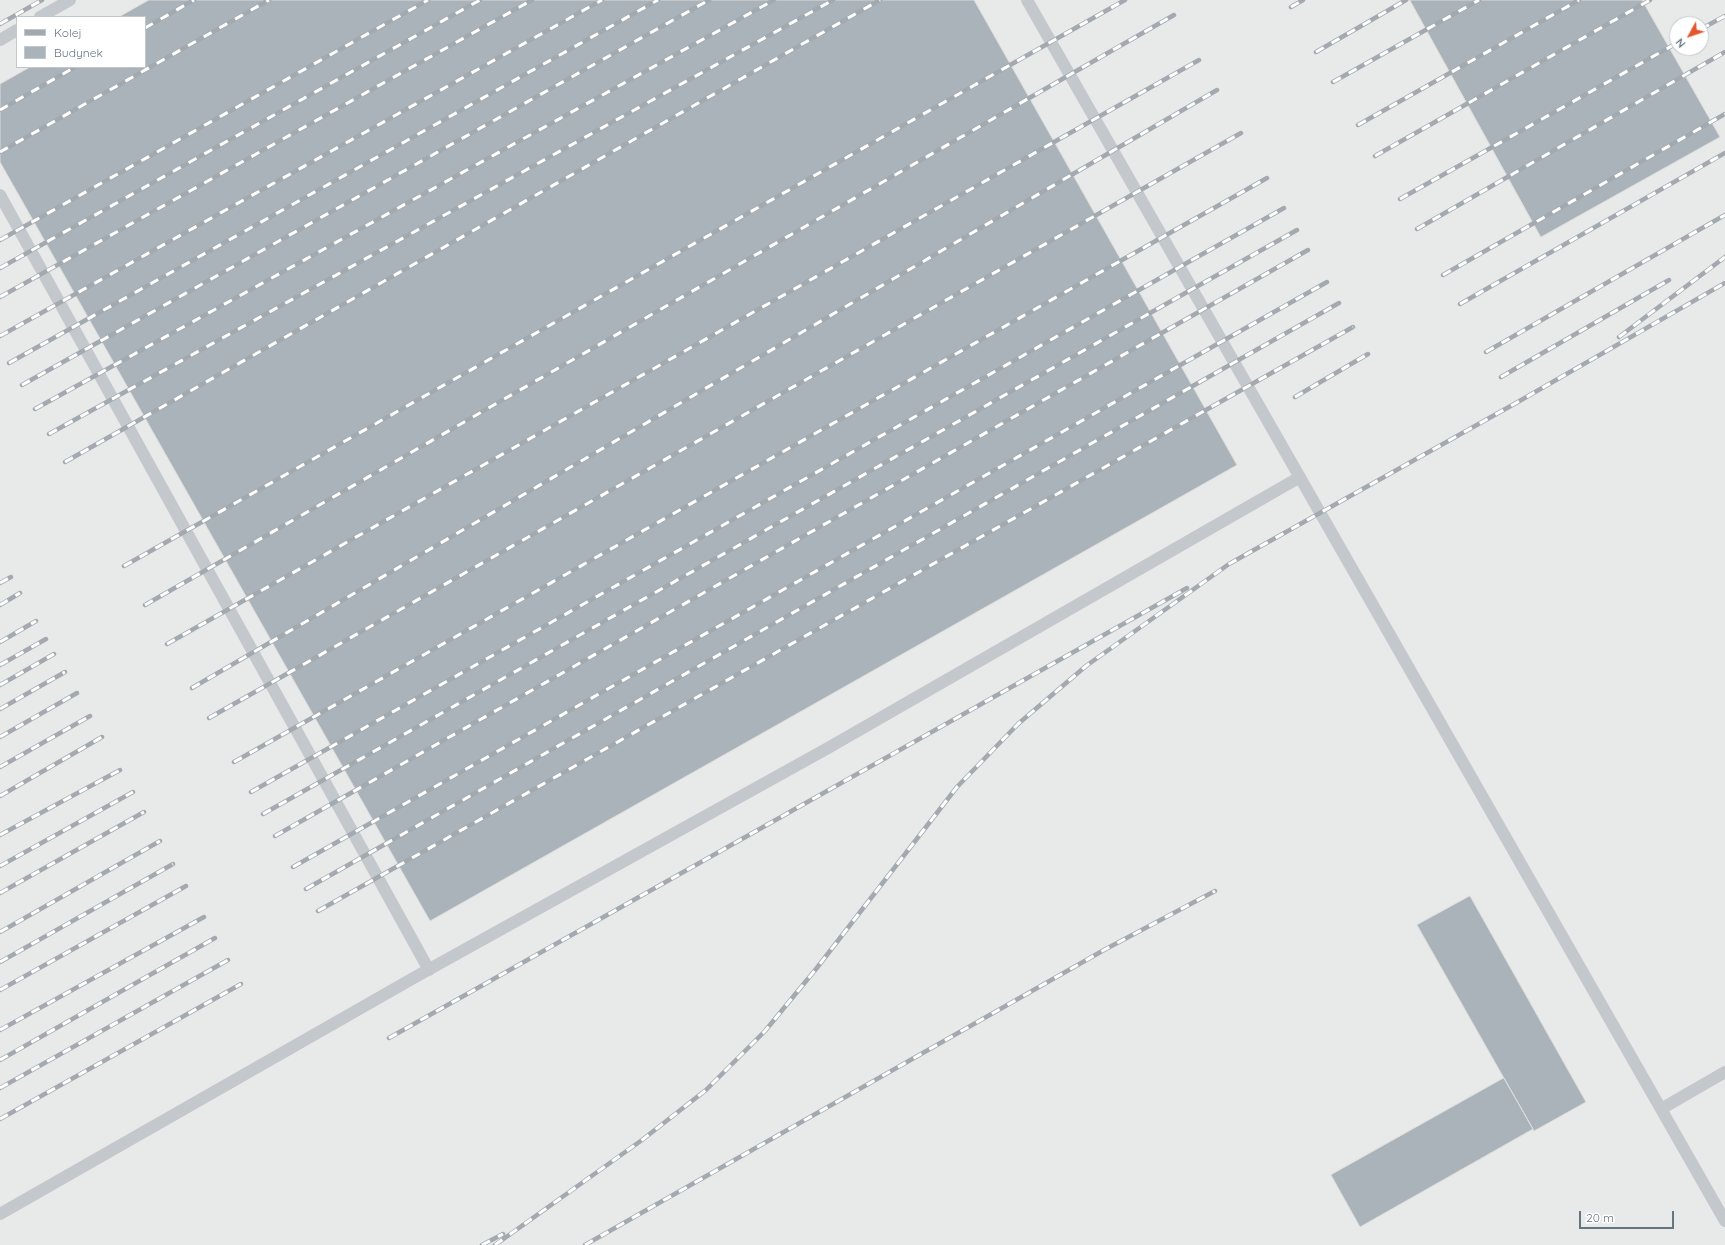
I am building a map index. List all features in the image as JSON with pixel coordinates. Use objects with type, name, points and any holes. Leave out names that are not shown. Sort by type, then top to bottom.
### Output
[{"type":"lane","points":[[42,16],[70,0]]},
{"type":"lane","points":[[1027,0],[1725,1221]]},
{"type":"lane","points":[[0,40],[16,31]]},
{"type":"lane","points":[[0,195],[429,970]]},
{"type":"lane","points":[[0,1214],[429,970],[828,748],[1300,477]]},
{"type":"lane","points":[[1661,1109],[1725,1072]]},
{"type":"shaded area","points":[[0,0],[1725,0],[1725,1245],[0,1245]]},
{"type":"building","points":[[149,0],[974,0],[1237,465],[430,921],[0,162],[0,84],[28,68],[146,68],[146,16],[121,16]]},
{"type":"building","points":[[1410,0],[1642,0],[1669,47],[1669,56],[1674,56],[1720,137],[1541,237]]},
{"type":"building","points":[[1470,896],[1586,1102],[1534,1131],[1417,925]]},
{"type":"building","points":[[1504,1078],[1533,1129],[1360,1227],[1331,1175]]},
{"type":"railway","points":[[0,24],[42,0]]},
{"type":"railway","points":[[146,27],[194,0]]},
{"type":"railway","points":[[0,152],[269,0]]},
{"type":"railway","points":[[0,240],[428,0]]},
{"type":"railway","points":[[0,268],[480,0]]},
{"type":"railway","points":[[0,297],[532,0]]},
{"type":"railway","points":[[0,336],[602,0]]},
{"type":"railway","points":[[9,363],[658,0]]},
{"type":"railway","points":[[22,385],[709,0]]},
{"type":"railway","points":[[35,409],[774,0]]},
{"type":"railway","points":[[49,434],[833,0]]},
{"type":"railway","points":[[65,462],[880,0]]},
{"type":"railway","points":[[124,566],[1125,0]]},
{"type":"railway","points":[[1291,7],[1303,0]]},
{"type":"railway","points":[[1316,52],[1406,0]]},
{"type":"railway","points":[[1333,82],[1479,0]]},
{"type":"railway","points":[[1358,125],[1579,0]]},
{"type":"railway","points":[[1375,156],[1650,0]]},
{"type":"railway","points":[[145,605],[1174,15]]},
{"type":"railway","points":[[1709,25],[1725,16]]},
{"type":"railway","points":[[1400,199],[1669,48]]},
{"type":"railway","points":[[1417,229],[1725,52]]},
{"type":"railway","points":[[167,644],[1199,60]]},
{"type":"railway","points":[[0,110],[73,68]]},
{"type":"railway","points":[[192,688],[1217,90]]},
{"type":"railway","points":[[1443,275],[1725,114]]},
{"type":"railway","points":[[209,718],[1241,133]]},
{"type":"railway","points":[[1460,304],[1725,153]]},
{"type":"railway","points":[[234,762],[1267,178]]},
{"type":"railway","points":[[251,792],[1284,208]]},
{"type":"railway","points":[[1486,352],[1725,215]]},
{"type":"railway","points":[[263,814],[1297,230]]},
{"type":"railway","points":[[275,836],[1308,250]]},
{"type":"railway","points":[[1619,337],[1725,257]]},
{"type":"railway","points":[[1501,377],[1669,280]]},
{"type":"railway","points":[[293,867],[1327,282]]},
{"type":"railway","points":[[495,1245],[642,1140],[706,1090],[765,1031],[816,969],[957,787],[1018,724],[1086,666],[1229,564],[1516,403],[1725,283]]},
{"type":"railway","points":[[306,889],[1339,303]]},
{"type":"railway","points":[[318,911],[1353,327]]},
{"type":"railway","points":[[1295,397],[1368,354]]},
{"type":"railway","points":[[0,583],[11,577]]},
{"type":"railway","points":[[389,1038],[1187,588]]},
{"type":"railway","points":[[0,605],[20,593]]},
{"type":"railway","points":[[0,642],[36,621]]},
{"type":"railway","points":[[0,665],[46,639]]},
{"type":"railway","points":[[0,685],[54,654]]},
{"type":"railway","points":[[0,709],[65,672]]},
{"type":"railway","points":[[0,737],[77,693]]},
{"type":"railway","points":[[0,767],[90,716]]},
{"type":"railway","points":[[0,796],[102,737]]},
{"type":"railway","points":[[0,835],[120,770]]},
{"type":"railway","points":[[0,866],[133,792]]},
{"type":"railway","points":[[0,893],[144,812]]},
{"type":"railway","points":[[0,932],[160,841]]},
{"type":"railway","points":[[0,962],[173,864]]},
{"type":"railway","points":[[0,990],[186,886]]},
{"type":"railway","points":[[585,1245],[1104,950],[1215,891]]},
{"type":"railway","points":[[0,1030],[204,917]]},
{"type":"railway","points":[[0,1060],[215,938]]},
{"type":"railway","points":[[0,1088],[228,960]]},
{"type":"railway","points":[[0,1119],[241,984]]},
{"type":"railway","points":[[482,1245],[503,1234]]}]
